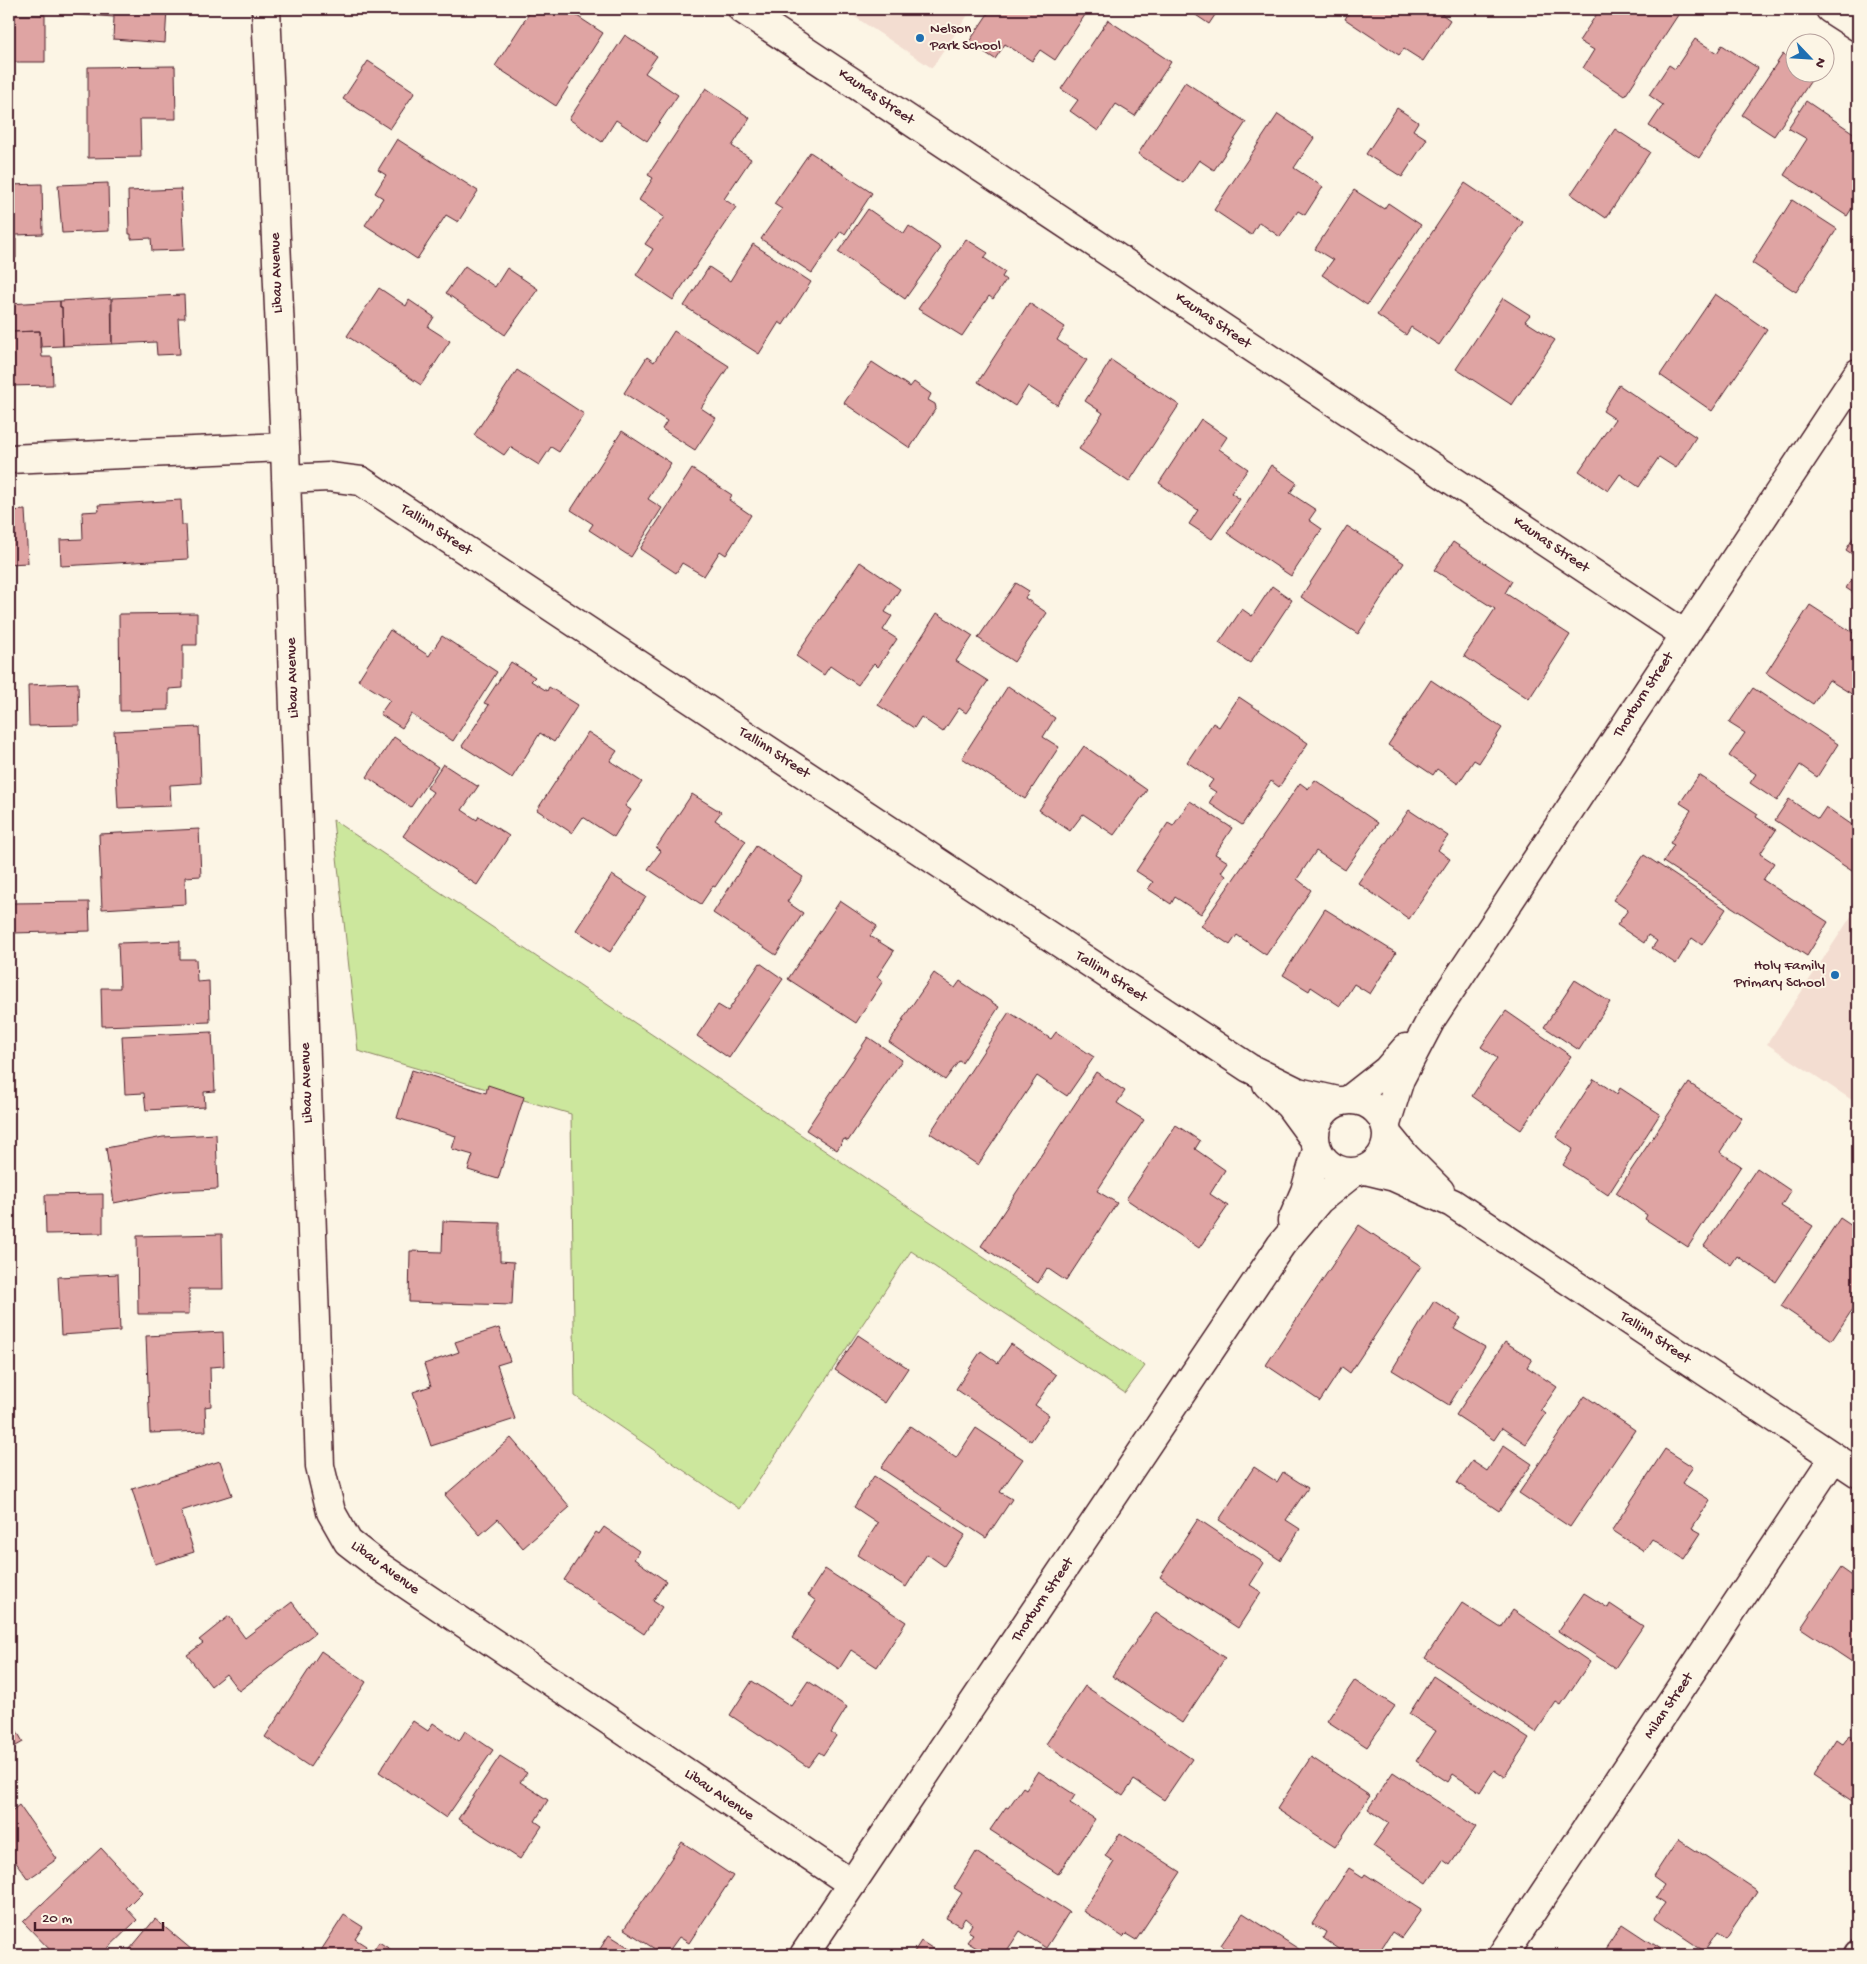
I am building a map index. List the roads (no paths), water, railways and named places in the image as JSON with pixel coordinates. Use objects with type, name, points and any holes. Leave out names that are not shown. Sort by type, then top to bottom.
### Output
[{"type":"street","name":"Libau Avenue","points":[[266,9],[285,448],[320,1466],[331,1512],[348,1542],[379,1566],[852,1884]]},
{"type":"street","name":"Kaunas Street","points":[[742,9],[1684,634]]},
{"type":"street","points":[[1830,9],[1858,28]]},
{"type":"street","name":"Thorburn Street","points":[[1387,1130],[1400,1079],[1432,1018],[1858,372]]},
{"type":"street","points":[[9,460],[285,448]]},
{"type":"street","name":"Tallinn Street","points":[[286,479],[329,477],[361,481],[1249,1068],[1298,1092],[1344,1100]]},
{"type":"street","name":"Thorburn Street","points":[[1344,1100],[1387,1070],[1432,1018]]},
{"type":"street","name":"Tallinn Street","points":[[1249,1068],[1289,1105],[1316,1145]]},
{"type":"street","points":[[1344,1100],[1363,1101],[1373,1106],[1381,1114],[1387,1130],[1382,1156],[1374,1165],[1359,1171],[1343,1172],[1332,1167],[1324,1160],[1316,1145],[1315,1127],[1320,1117],[1328,1107],[1344,1100]]},
{"type":"street","name":"Tallinn Street","points":[[1387,1130],[1406,1157],[1452,1202]]},
{"type":"street","name":"Thorburn Street","points":[[1281,1245],[1304,1191],[1316,1145]]},
{"type":"street","name":"Thorburn Street","points":[[804,1955],[1281,1245],[1319,1200],[1359,1171]]},
{"type":"street","name":"Tallinn Street","points":[[1359,1171],[1394,1177],[1452,1202],[1858,1473]]},
{"type":"street","name":"Milan Street","points":[[1503,1955],[1834,1457]]},
{"type":"place","name":"Nelson Park School","points":[[920,38]]},
{"type":"place","name":"Holy Family Primary School","points":[[1835,975]]}]
